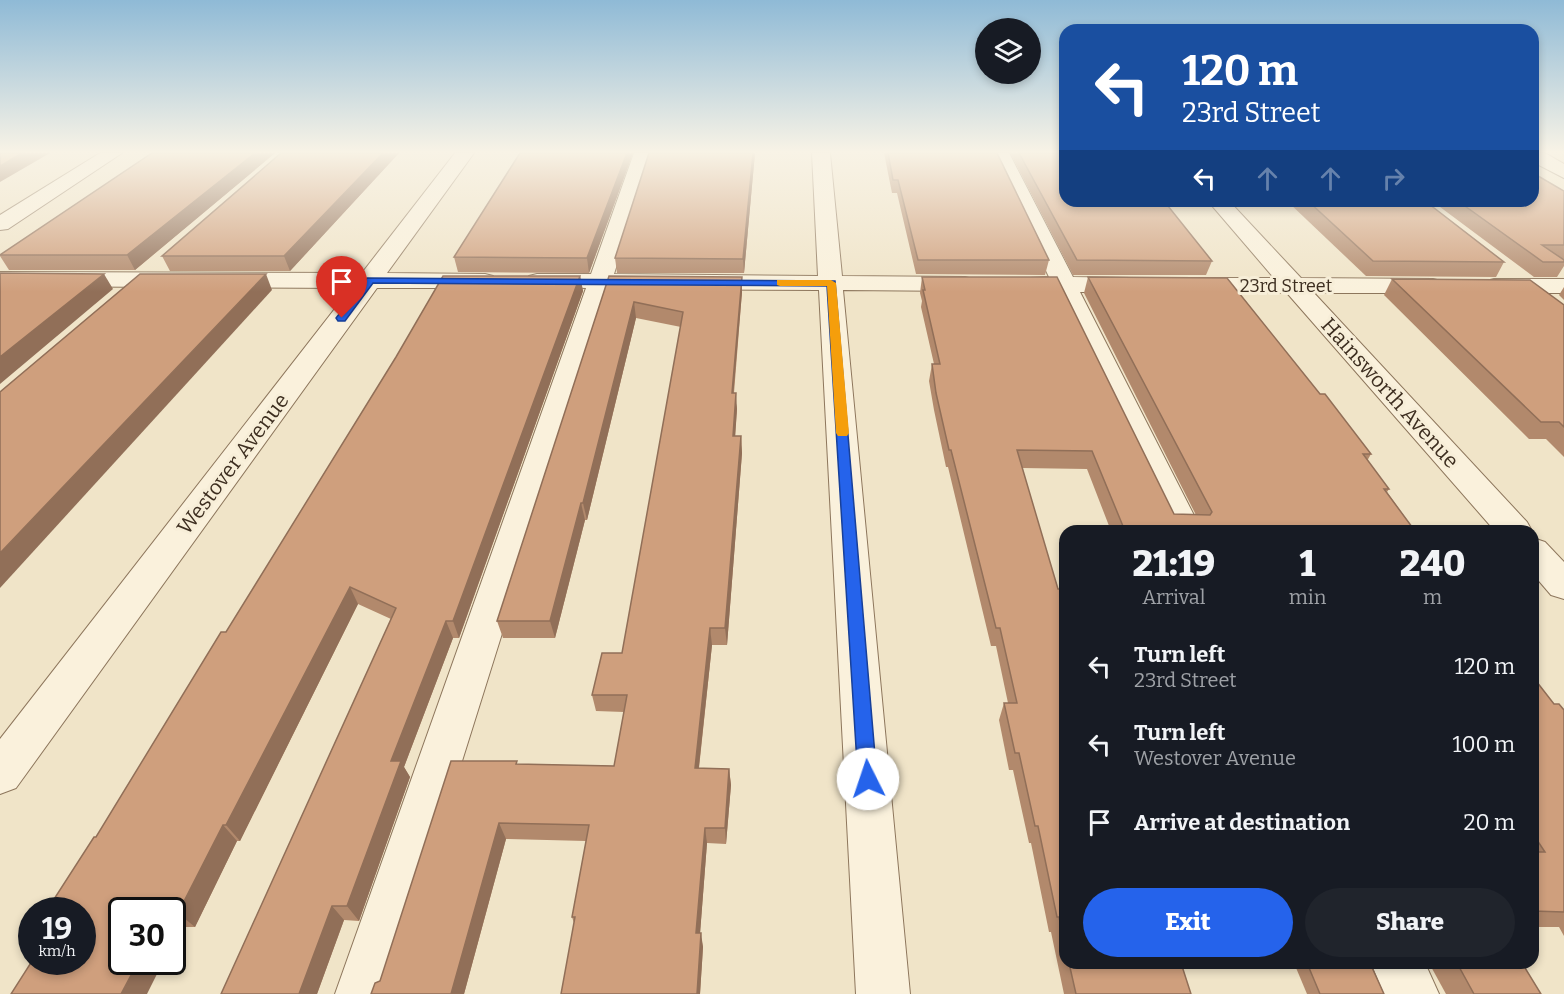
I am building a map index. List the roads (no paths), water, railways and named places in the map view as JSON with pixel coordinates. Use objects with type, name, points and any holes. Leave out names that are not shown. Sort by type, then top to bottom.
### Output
[{"type":"street","points":[[0,224],[39,199]]},
{"type":"street","name":"Westover Avenue","points":[[0,774],[430,199]]},
{"type":"street","points":[[362,994],[627,199]]},
{"type":"street","points":[[825,199],[884,994]]},
{"type":"street","points":[[1022,199],[1182,525]]},
{"type":"street","name":"Hainsworth Avenue","points":[[1223,207],[1510,525]]},
{"type":"street","points":[[119,298],[164,259]]},
{"type":"street","points":[[1499,264],[1558,309]]},
{"type":"street","name":"23rd Street","points":[[0,279],[1564,286]]},
{"type":"street","points":[[1539,558],[1564,585]]},
{"type":"street","points":[[1400,969],[1412,994]]}]
